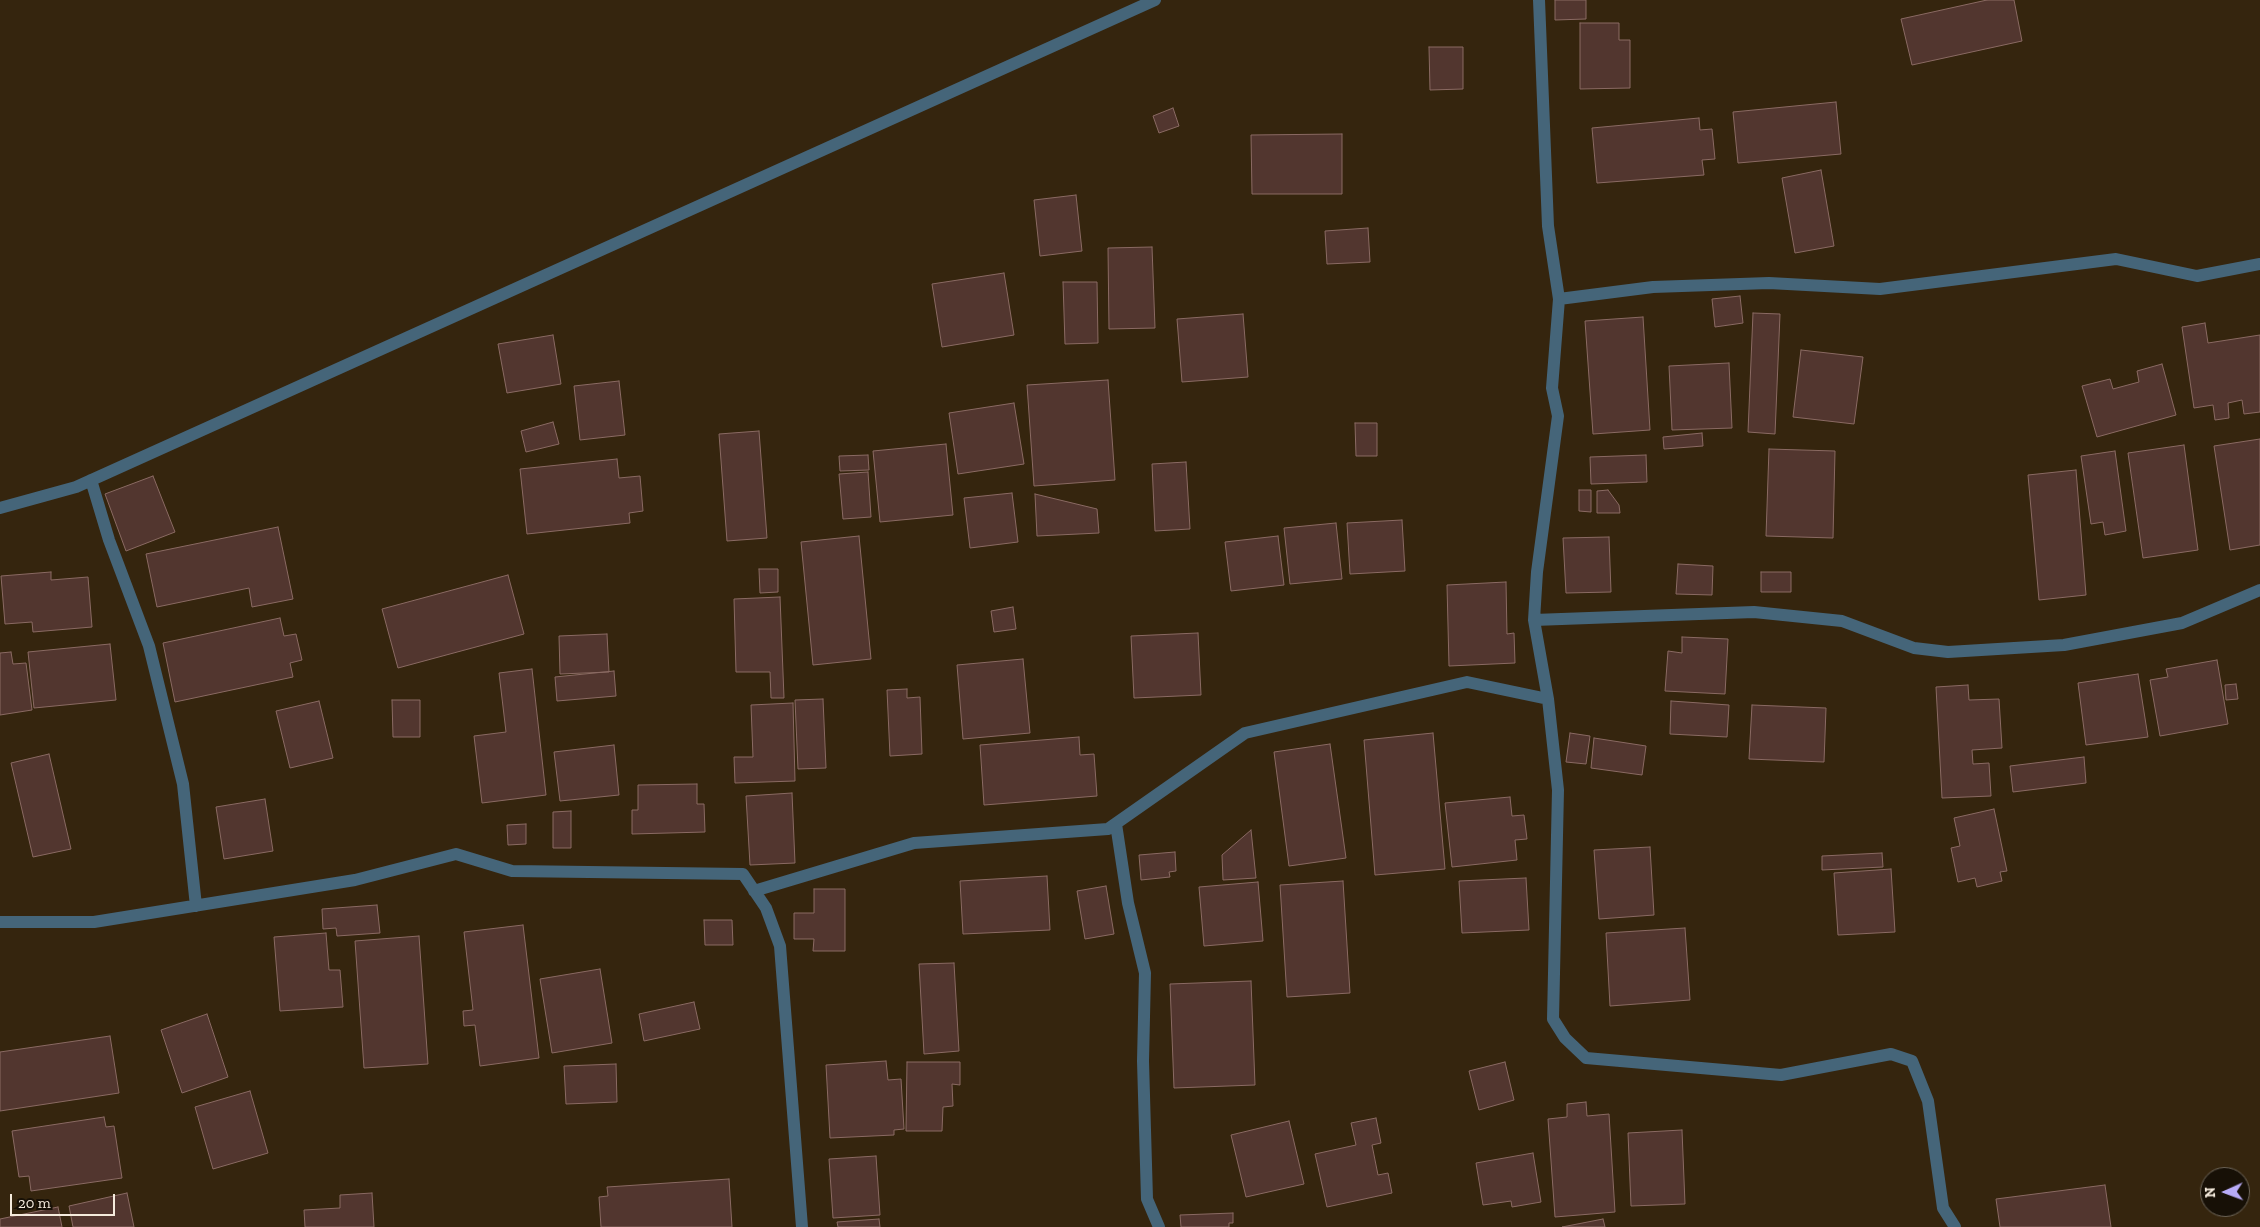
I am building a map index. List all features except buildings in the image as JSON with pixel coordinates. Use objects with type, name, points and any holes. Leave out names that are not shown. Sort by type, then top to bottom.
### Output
[{"type":"street","points":[[0,508],[76,487],[1155,0]]},
{"type":"street","points":[[1539,0],[1548,226],[1558,299],[1552,388],[1558,416],[1537,572],[1534,620],[1548,699],[1558,790],[1554,1019],[1565,1038],[1586,1058],[1781,1075],[1891,1054],[1912,1061],[1928,1101],[1943,1208],[1955,1227]]},
{"type":"street","points":[[1558,299],[1653,287],[1769,283],[1880,289],[2116,259],[2196,276],[2260,264]]},
{"type":"street","points":[[91,480],[109,540],[150,646],[183,784],[196,906]]},
{"type":"street","points":[[1534,620],[1754,612],[1842,621],[1914,648],[1948,652],[2064,645],[2182,624],[2260,590]]},
{"type":"street","points":[[754,891],[914,843],[1108,829],[1245,733],[1467,682],[1548,699]]},
{"type":"street","points":[[1116,824],[1128,903],[1145,973],[1143,1061],[1147,1199],[1158,1227]]},
{"type":"street","points":[[0,922],[94,922],[354,880],[456,854],[512,871],[743,874],[766,908],[780,946],[802,1227]]}]
